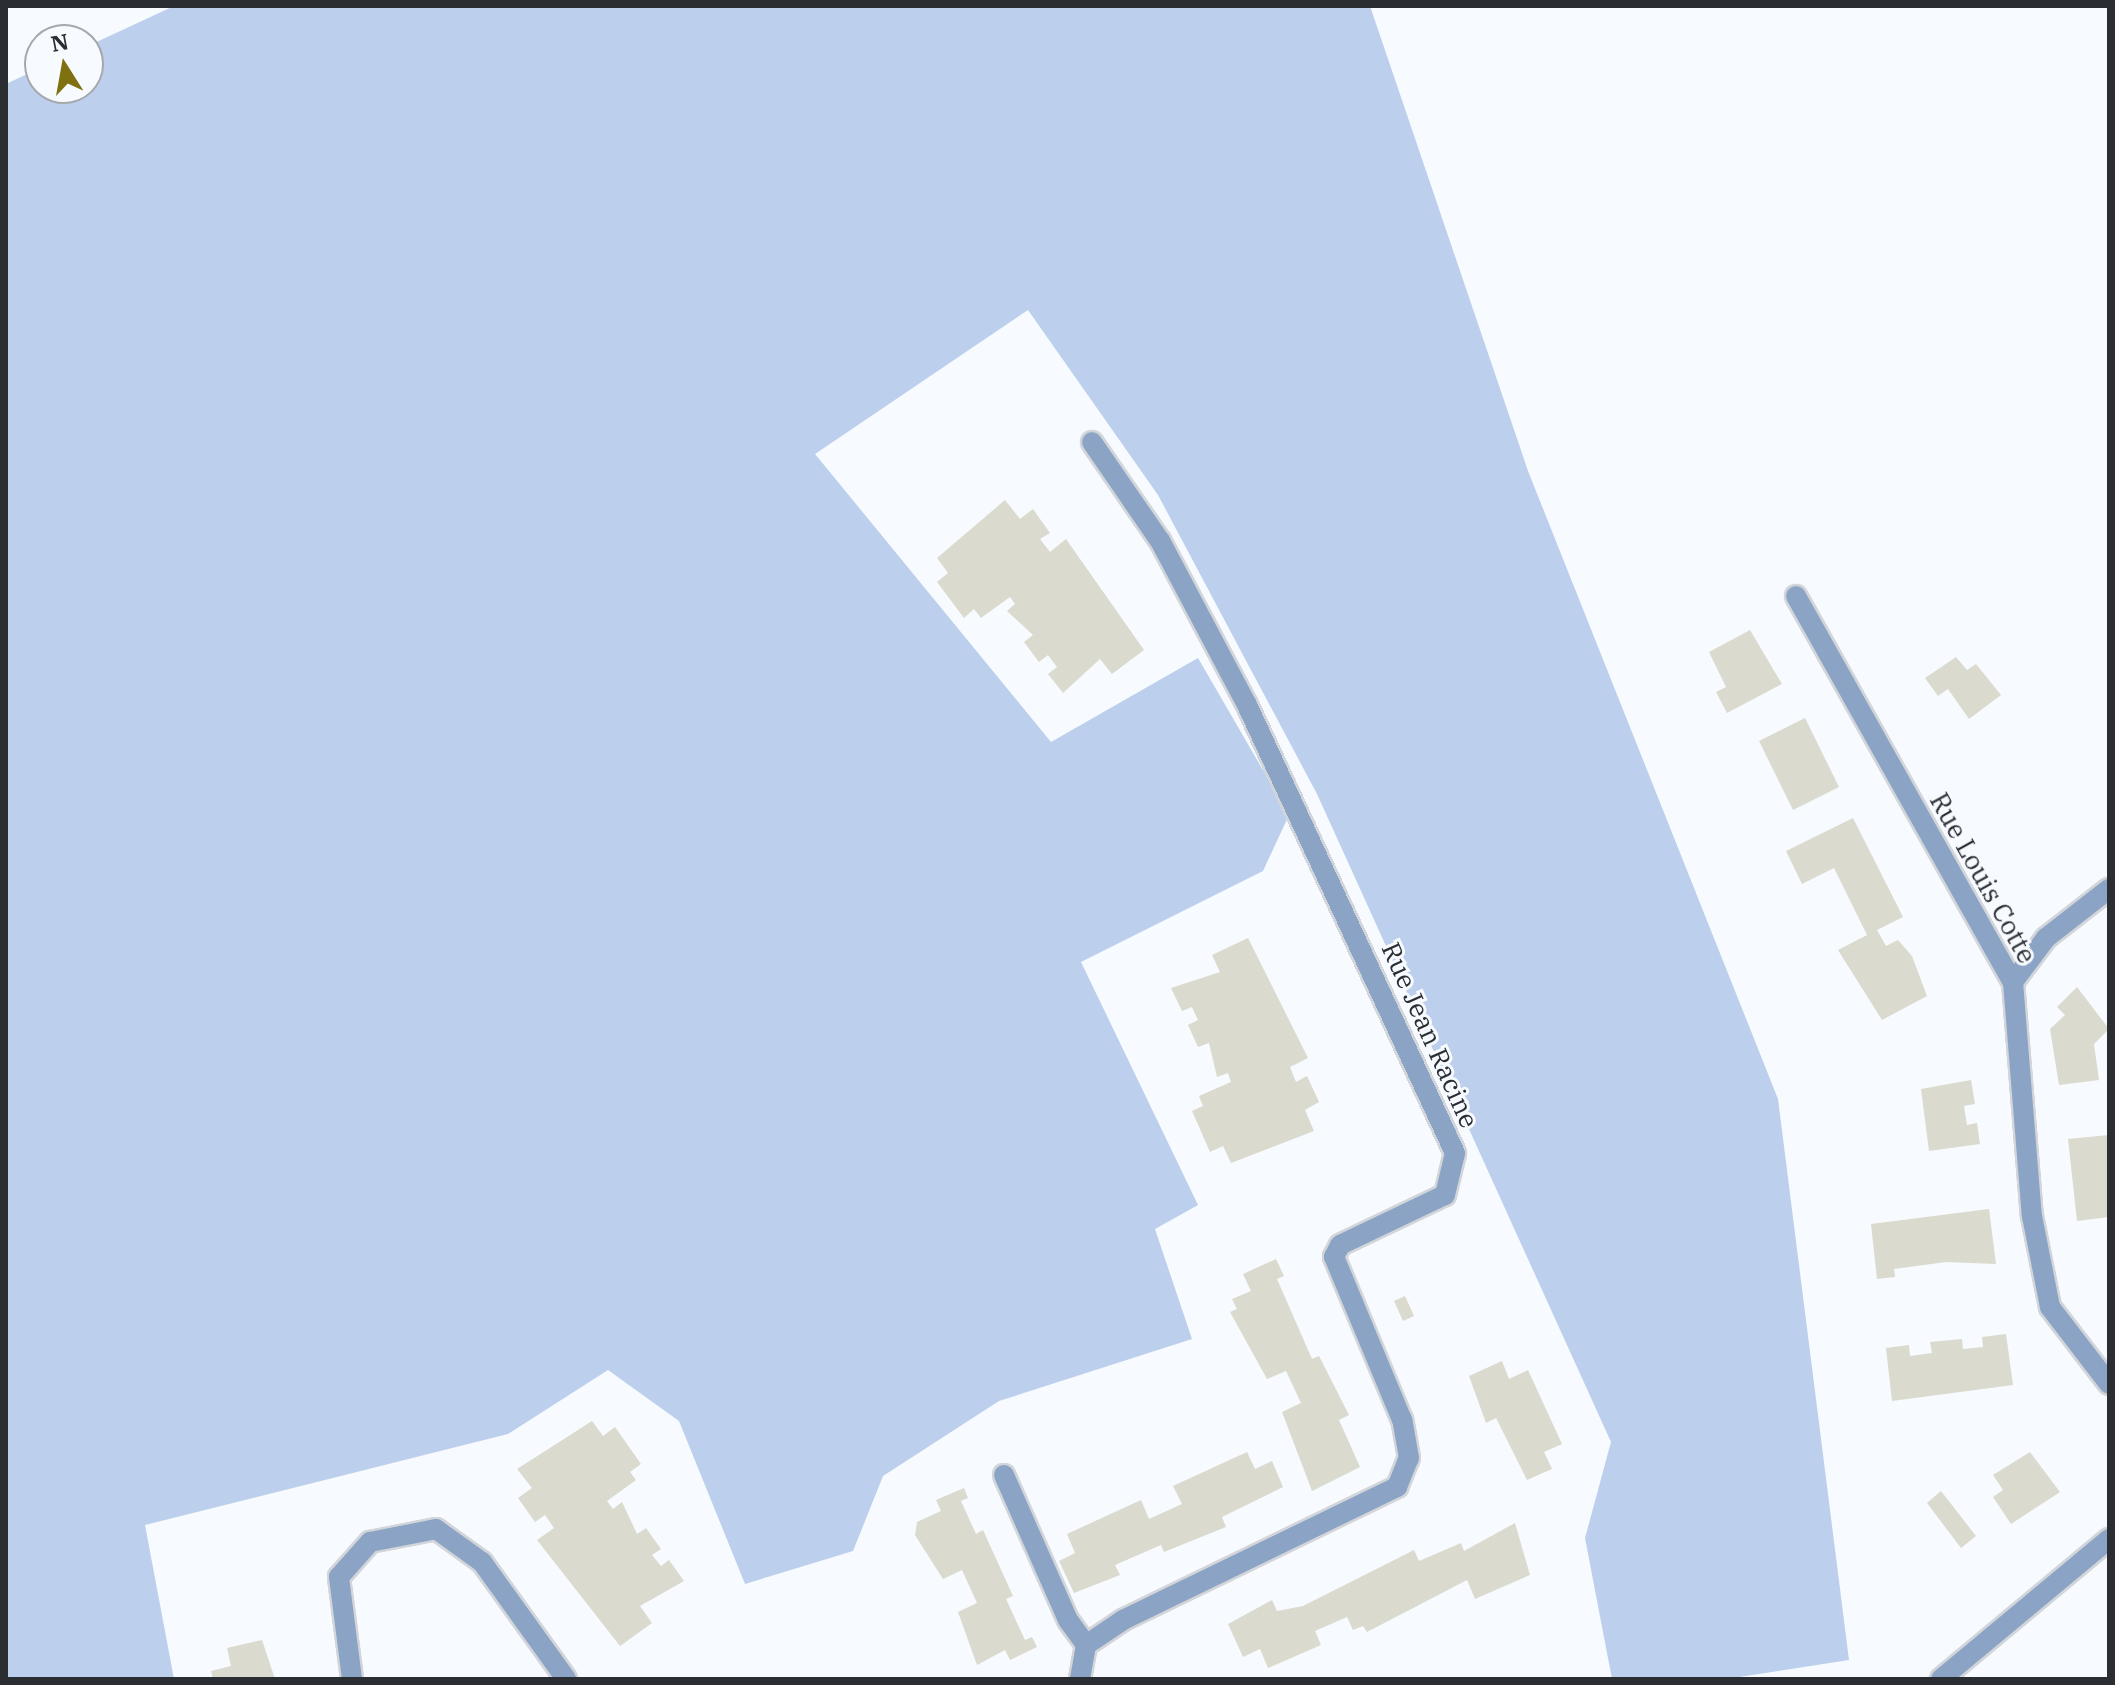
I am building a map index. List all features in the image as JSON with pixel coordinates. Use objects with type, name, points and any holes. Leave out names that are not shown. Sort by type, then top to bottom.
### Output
[{"type":"street","name":"Rue Jean Racine","points":[[1086,1645],[1397,1487],[1409,1458],[1402,1420],[1334,1257],[1340,1245],[1445,1195],[1455,1153],[1241,692],[1160,541],[1092,442]]},
{"type":"street","name":"Rue Louis Cotte","points":[[1796,596],[2013,982],[2032,1216],[2050,1307],[2109,1384]]},
{"type":"street","points":[[2013,982],[2046,938],[2109,889]]},
{"type":"street","points":[[1004,1475],[1068,1620],[1086,1645],[1080,1679]]},
{"type":"street","points":[[352,1679],[339,1577],[370,1542],[436,1529],[482,1562],[566,1679]]},
{"type":"street","points":[[1941,1679],[2109,1539]]},
{"type":"shaded area","points":[[174,6],[1370,6],[1528,471],[1778,1099],[1849,1660],[1726,1679],[1612,1679],[1585,1538],[1611,1442],[1317,794],[1158,495],[1028,310],[815,454],[1051,742],[1198,658],[1289,815],[1263,871],[1081,962],[1198,1205],[1155,1229],[1192,1339],[999,1401],[883,1476],[853,1551],[745,1584],[679,1421],[608,1370],[508,1434],[145,1525],[174,1679],[6,1679],[6,84],[24,76],[24,104],[104,104],[104,39]]},
{"type":"building","points":[[1005,500],[1020,519],[1033,509],[1050,533],[1040,539],[1050,552],[1066,539],[1144,650],[1112,674],[1100,659],[1063,693],[1048,674],[1057,667],[1048,655],[1039,662],[1024,642],[1033,635],[1007,611],[1015,604],[1010,597],[981,618],[974,609],[964,618],[937,582],[948,573],[937,558]]},
{"type":"building","points":[[1750,630],[1782,684],[1727,713],[1716,692],[1726,687],[1709,652]]},
{"type":"building","points":[[1956,657],[1967,670],[1976,664],[2001,695],[1969,719],[1948,689],[1938,696],[1925,678]]},
{"type":"building","points":[[1805,718],[1839,787],[1793,810],[1759,741]]},
{"type":"building","points":[[1853,818],[1903,917],[1877,930],[1886,946],[1898,940],[1912,956],[1927,996],[1882,1020],[1838,950],[1867,935],[1834,868],[1802,884],[1786,851]]},
{"type":"building","points":[[1248,938],[1308,1058],[1290,1067],[1296,1082],[1307,1076],[1319,1102],[1305,1110],[1314,1131],[1231,1163],[1223,1146],[1210,1152],[1192,1111],[1203,1106],[1199,1096],[1231,1082],[1228,1073],[1217,1077],[1209,1043],[1198,1047],[1188,1025],[1198,1020],[1192,1007],[1182,1011],[1171,988],[1220,972],[1212,955]]},
{"type":"building","points":[[2077,987],[2109,1029],[2094,1044],[2099,1080],[2059,1085],[2050,1029],[2065,1015],[2057,1007]]},
{"type":"building","points":[[1971,1080],[1975,1104],[1964,1106],[1967,1125],[1977,1123],[1980,1144],[1929,1151],[1921,1089]]},
{"type":"building","points":[[2109,1135],[2109,1217],[2077,1221],[2068,1139]]},
{"type":"building","points":[[1989,1209],[1996,1264],[1946,1262],[1894,1269],[1895,1277],[1877,1279],[1871,1224]]},
{"type":"building","points":[[1276,1259],[1284,1276],[1277,1279],[1312,1359],[1319,1356],[1349,1415],[1339,1420],[1360,1467],[1312,1491],[1282,1412],[1301,1403],[1286,1371],[1267,1379],[1230,1312],[1237,1309],[1232,1299],[1251,1291],[1243,1274]]},
{"type":"building","points":[[1405,1296],[1414,1316],[1403,1321],[1394,1301]]},
{"type":"building","points":[[2006,1334],[2013,1385],[1892,1401],[1886,1348],[1909,1345],[1910,1356],[1932,1353],[1930,1342],[1962,1339],[1963,1349],[1983,1347],[1982,1337]]},
{"type":"building","points":[[1502,1361],[1509,1379],[1528,1370],[1562,1444],[1544,1452],[1552,1469],[1527,1480],[1496,1418],[1486,1423],[1469,1376]]},
{"type":"building","points":[[592,1421],[603,1436],[615,1427],[641,1464],[630,1472],[636,1480],[607,1501],[613,1509],[622,1502],[637,1534],[646,1528],[661,1549],[652,1555],[661,1566],[669,1560],[684,1581],[640,1606],[652,1623],[620,1646],[537,1540],[554,1528],[545,1515],[535,1522],[518,1498],[532,1488],[517,1469]]},
{"type":"building","points":[[1247,1452],[1255,1469],[1272,1461],[1283,1487],[1222,1517],[1226,1527],[1164,1552],[1161,1545],[1115,1565],[1120,1575],[1074,1593],[1059,1561],[1075,1553],[1067,1534],[1141,1500],[1149,1519],[1182,1504],[1173,1486]]},
{"type":"building","points":[[2030,1452],[2060,1492],[2011,1524],[1993,1497],[2003,1490],[1993,1475]]},
{"type":"building","points":[[964,1488],[968,1498],[961,1501],[976,1534],[983,1530],[1013,1596],[1006,1599],[1025,1640],[1032,1637],[1037,1647],[1010,1660],[1005,1650],[977,1665],[958,1612],[977,1603],[962,1570],[943,1579],[915,1535],[917,1522],[941,1511],[936,1500]]},
{"type":"building","points":[[1941,1491],[1976,1536],[1961,1548],[1927,1503]]},
{"type":"building","points":[[1515,1523],[1530,1575],[1475,1599],[1467,1580],[1367,1632],[1363,1626],[1353,1630],[1347,1617],[1315,1631],[1321,1645],[1268,1668],[1260,1649],[1243,1657],[1228,1624],[1272,1600],[1277,1611],[1303,1606],[1414,1550],[1419,1561],[1461,1543],[1464,1551]]},
{"type":"building","points":[[262,1640],[275,1679],[213,1679],[211,1671],[231,1666],[227,1648]]}]
